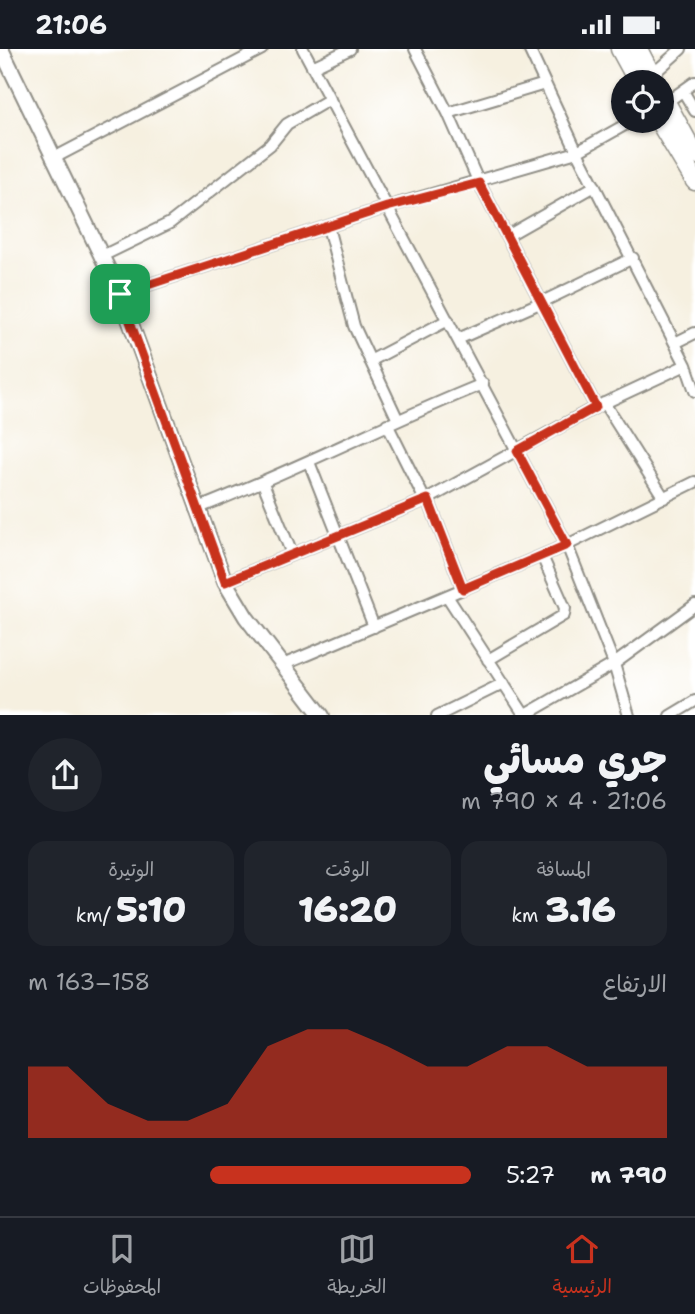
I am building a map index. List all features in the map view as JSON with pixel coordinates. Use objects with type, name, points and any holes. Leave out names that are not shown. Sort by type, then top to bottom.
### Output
[{"type":"main road","points":[[620,49],[639,70]]},
{"type":"main road","points":[[638,49],[645,70]]},
{"type":"main road","points":[[674,120],[695,155]]},
{"type":"main road","points":[[666,133],[695,181]]},
{"type":"street","points":[[1,49],[52,159],[120,294],[196,509],[225,582],[246,617],[285,664],[320,715]]},
{"type":"street","points":[[52,159],[262,49]]},
{"type":"street","points":[[303,49],[567,545],[614,664],[629,715]]},
{"type":"street","points":[[312,67],[350,49]]},
{"type":"street","points":[[415,49],[448,113],[479,183],[542,302],[600,405],[664,498]]},
{"type":"street","points":[[529,49],[577,152],[686,365],[695,391]]},
{"type":"street","points":[[658,70],[676,51]]},
{"type":"street","points":[[674,96],[695,82]]},
{"type":"street","points":[[448,113],[545,83]]},
{"type":"street","points":[[683,91],[695,111]]},
{"type":"street","points":[[100,257],[170,223],[270,145],[287,124],[330,99]]},
{"type":"street","points":[[120,294],[387,207],[479,183],[577,152],[611,133]]},
{"type":"street","points":[[507,236],[595,186]]},
{"type":"street","points":[[328,227],[345,301],[463,589]]},
{"type":"street","points":[[458,339],[633,258]]},
{"type":"street","points":[[370,361],[448,320]]},
{"type":"street","points":[[675,343],[695,333]]},
{"type":"street","points":[[225,582],[426,500],[600,405],[686,365]]},
{"type":"street","points":[[196,509],[263,483],[392,421],[483,384]]},
{"type":"street","points":[[309,462],[374,627]]},
{"type":"street","points":[[285,664],[567,545],[695,482]]},
{"type":"street","points":[[263,483],[292,554]]},
{"type":"street","points":[[488,660],[564,615],[565,608],[541,556]]},
{"type":"street","points":[[447,596],[525,715],[614,664],[692,607],[695,621]]},
{"type":"street","points":[[439,715],[504,683]]},
{"type":"street","points":[[672,715],[695,701]]},
{"type":"route","points":[[479,183],[560,333],[596,407],[517,451],[567,545],[463,589],[428,499],[225,582],[196,509],[120,294],[387,207],[479,183]]}]
